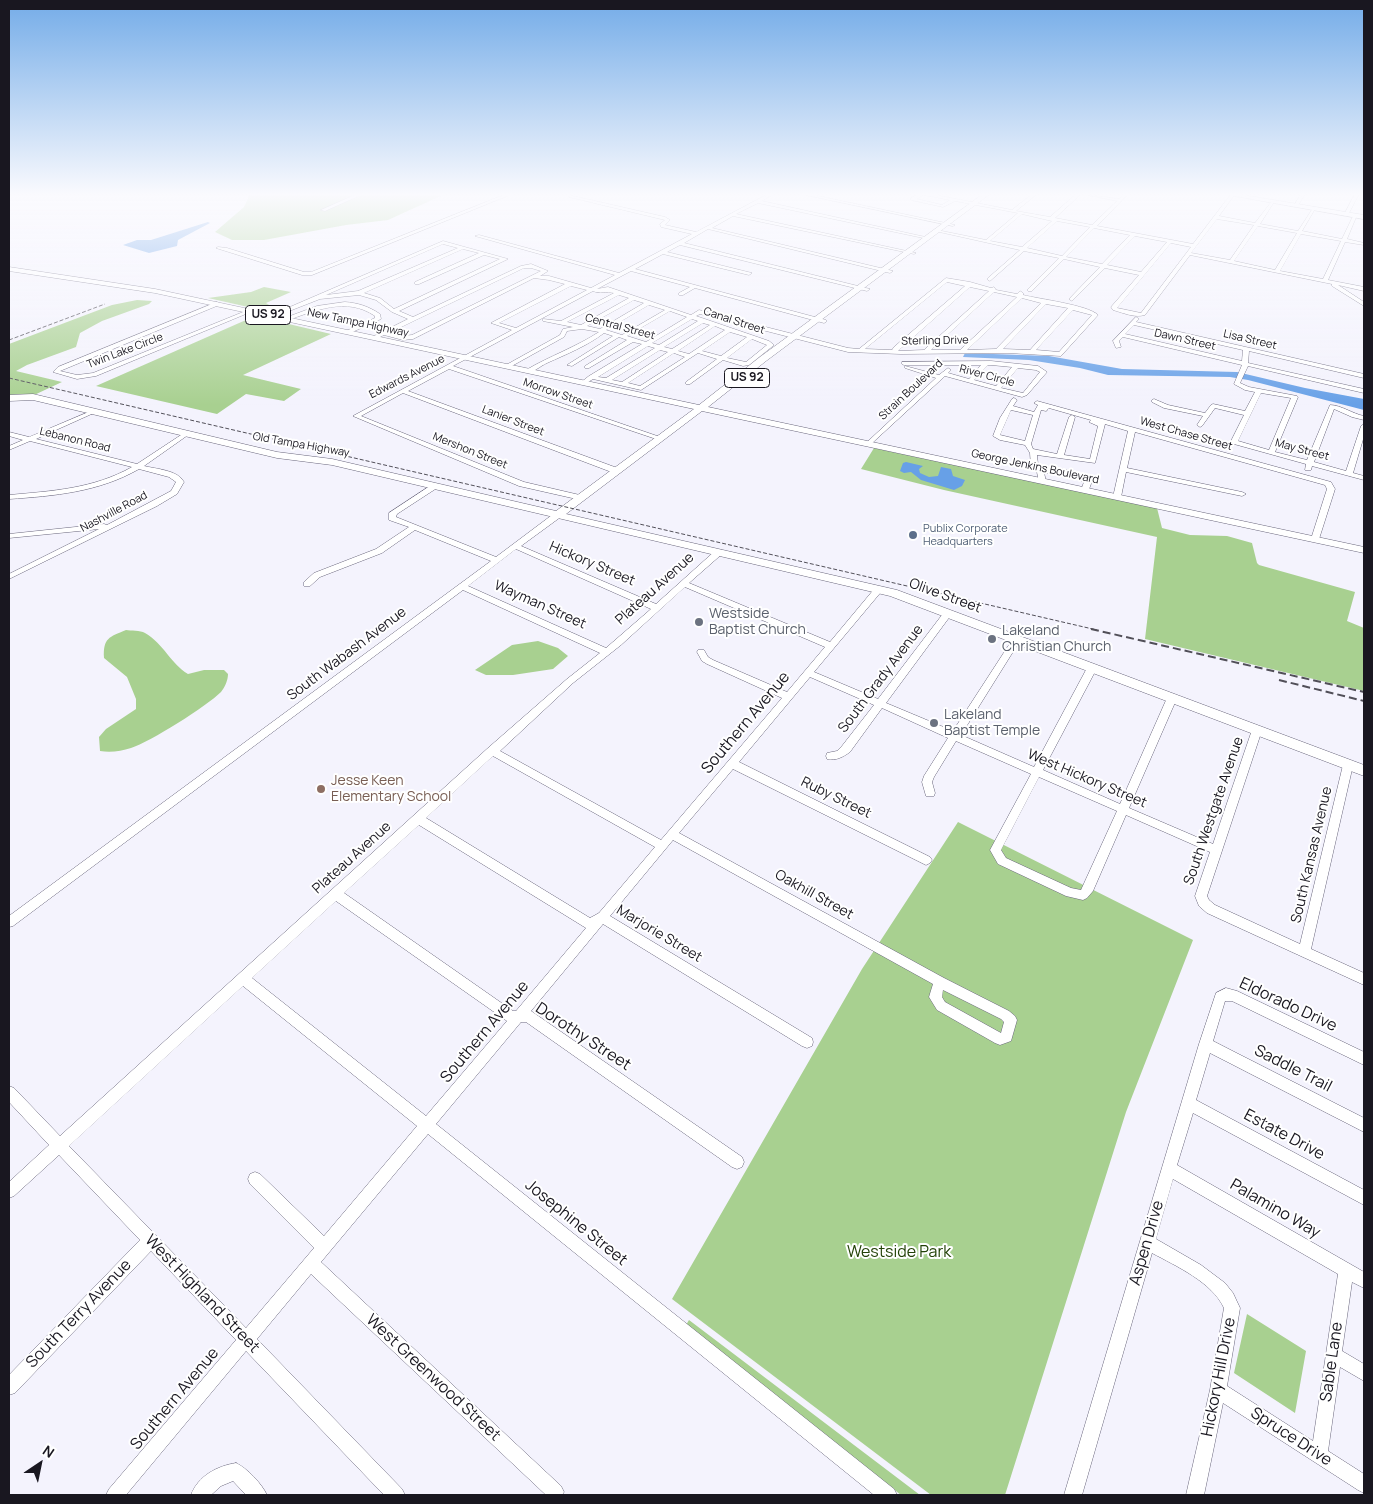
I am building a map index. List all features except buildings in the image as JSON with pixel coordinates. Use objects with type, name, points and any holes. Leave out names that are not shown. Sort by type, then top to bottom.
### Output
[{"type":"main road","name":"US 92","points":[[701,408],[707,401],[896,264]]},
{"type":"main road","name":"New Tampa Highway","points":[[9,268],[139,288],[701,408]]},
{"type":"main road","name":"Old Tampa Highway","points":[[9,398],[33,398],[277,455],[332,462],[559,514]]},
{"type":"main road","name":"South Wabash Avenue","points":[[559,514],[661,440],[701,408]]},
{"type":"main road","name":"George Jenkins Boulevard","points":[[701,408],[868,444],[1041,476],[1086,490],[1364,550]]},
{"type":"main road","name":"Olive Street","points":[[559,514],[907,598],[1364,771]]},
{"type":"street","points":[[274,264],[304,274],[312,274],[336,264]]},
{"type":"street","points":[[322,296],[326,292],[391,264]]},
{"type":"street","points":[[272,316],[322,296],[359,293],[425,264]]},
{"type":"street","points":[[417,283],[459,264]]},
{"type":"street","points":[[394,311],[494,264]]},
{"type":"street","points":[[580,264],[620,275]]},
{"type":"street","points":[[596,336],[537,325],[640,264]]},
{"type":"street","points":[[713,264],[749,273]]},
{"type":"street","points":[[766,264],[863,288]]},
{"type":"street","points":[[859,264],[887,271]]},
{"type":"street","points":[[990,279],[1007,264]]},
{"type":"street","points":[[1030,290],[1056,264]]},
{"type":"street","points":[[1096,264],[1142,274],[1151,264]]},
{"type":"street","points":[[1118,347],[1116,341],[1135,319],[1143,314],[1182,264]]},
{"type":"street","points":[[1241,264],[1364,289]]},
{"type":"street","points":[[1277,272],[1281,264]]},
{"type":"street","points":[[1325,281],[1333,264]]},
{"type":"street","points":[[374,338],[384,333],[414,319],[455,299],[523,267],[531,266],[545,271],[412,338],[384,333]]},
{"type":"street","points":[[1072,300],[1104,266]]},
{"type":"street","points":[[631,269],[821,320]]},
{"type":"street","name":"Lisa Street","points":[[1142,274],[1114,308],[1135,319],[1246,349],[1364,376]]},
{"type":"street","points":[[396,277],[403,279]]},
{"type":"street","points":[[534,277],[549,278],[592,290]]},
{"type":"street","points":[[862,351],[862,349],[948,280],[1020,294],[1072,307],[1031,352]]},
{"type":"street","points":[[410,281],[425,285]]},
{"type":"street","points":[[1332,282],[1364,304]]},
{"type":"street","points":[[517,330],[494,323],[570,284]]},
{"type":"street","points":[[895,352],[896,348],[970,284]]},
{"type":"street","name":"Edwards Avenue","points":[[357,415],[592,290],[604,286]]},
{"type":"street","name":"Canal Street","points":[[604,286],[648,304],[771,344],[771,346],[747,364],[735,363],[720,358]]},
{"type":"street","points":[[681,294],[695,286]]},
{"type":"street","points":[[432,288],[439,290]]},
{"type":"street","points":[[926,352],[994,289]]},
{"type":"street","points":[[359,293],[380,300],[394,311],[414,319]]},
{"type":"street","points":[[562,323],[618,293]]},
{"type":"street","name":"Strain Boulevard","points":[[868,444],[942,376],[962,356],[961,352],[1020,294]]},
{"type":"street","points":[[565,330],[581,327],[633,298]]},
{"type":"street","points":[[455,299],[462,302]]},
{"type":"street","points":[[998,351],[1046,301]]},
{"type":"street","name":"Twin Lake Circle","points":[[217,304],[60,368],[56,372],[82,377],[94,375],[250,311]]},
{"type":"street","points":[[469,304],[476,306]]},
{"type":"street","points":[[528,371],[572,350],[596,336],[602,330],[648,304]]},
{"type":"street","points":[[285,319],[314,307],[331,305],[359,306],[378,315],[378,319],[348,332]]},
{"type":"street","name":"Sterling Drive","points":[[797,337],[840,349],[862,351],[926,352],[964,350],[1061,354],[1095,314],[1072,307]]},
{"type":"street","points":[[570,364],[668,310]]},
{"type":"street","points":[[583,383],[688,317],[701,312],[797,337]]},
{"type":"street","name":"Central Street","points":[[545,320],[602,331],[689,356]]},
{"type":"street","points":[[606,381],[702,321]]},
{"type":"street","points":[[623,384],[713,325]]},
{"type":"street","points":[[508,366],[562,336],[565,330]]},
{"type":"street","points":[[591,377],[642,388],[729,330]]},
{"type":"street","name":"Dawn Street","points":[[1121,335],[1364,391]]},
{"type":"street","points":[[688,383],[751,337]]},
{"type":"street","points":[[587,367],[631,340]]},
{"type":"street","points":[[1246,349],[1245,365],[1237,384],[1259,391],[1295,397],[1271,453]]},
{"type":"street","points":[[572,350],[612,364]]},
{"type":"street","points":[[696,351],[720,358]]},
{"type":"street","name":"River Circle","points":[[904,363],[955,363],[986,363],[1016,366],[1040,369],[1044,374],[1024,395],[942,376],[906,366],[904,363]]},
{"type":"street","points":[[970,382],[986,363]]},
{"type":"street","points":[[997,389],[1016,366]]},
{"type":"street","name":"Morrow Street","points":[[450,367],[661,440]]},
{"type":"street","name":"Lanier Street","points":[[402,391],[618,471]]},
{"type":"street","points":[[1200,425],[1211,408],[1216,406],[1248,414],[1259,391]]},
{"type":"street","points":[[1014,400],[1002,418],[996,436],[1028,444],[1033,452],[1035,466],[1041,476]]},
{"type":"street","points":[[1154,401],[1166,407],[1206,415]]},
{"type":"street","name":"West Chase Street","points":[[1037,403],[1330,486],[1331,489],[1315,539]]},
{"type":"street","points":[[1305,478],[1332,406],[1364,418]]},
{"type":"street","points":[[1009,407],[1036,414]]},
{"type":"street","points":[[1028,444],[1039,407],[1102,425],[1093,462],[1033,452]]},
{"type":"street","points":[[9,448],[93,412]]},
{"type":"street","name":"May Street","points":[[1248,414],[1235,442],[1364,478]]},
{"type":"street","name":"Mershon Street","points":[[357,415],[357,418],[522,484],[582,498]]},
{"type":"street","points":[[1060,456],[1072,417]]},
{"type":"street","points":[[1350,474],[1364,426]]},
{"type":"street","points":[[1117,497],[1132,430]]},
{"type":"street","name":"Lebanon Road","points":[[9,434],[136,466]]},
{"type":"street","points":[[9,497],[85,488],[108,482],[186,434]]},
{"type":"street","name":"Nashville Road","points":[[9,577],[77,544],[167,496],[180,485],[179,479],[176,476],[136,466]]},
{"type":"street","points":[[1123,469],[1242,494]]},
{"type":"street","points":[[436,486],[393,513],[391,517],[413,528],[496,560]]},
{"type":"street","name":"South Wabash Avenue","points":[[9,922],[559,514]]},
{"type":"street","points":[[9,536],[113,524]]},
{"type":"street","points":[[307,584],[317,575],[379,551],[413,528]]},
{"type":"street","name":"Hickory Street","points":[[516,546],[657,608]]},
{"type":"street","name":"Plateau Avenue","points":[[9,1191],[585,667],[606,652],[719,552]]},
{"type":"street","points":[[684,584],[832,646]]},
{"type":"street","name":"Wayman Street","points":[[462,586],[606,652]]},
{"type":"street","name":"Southern Avenue","points":[[115,1495],[878,590]]},
{"type":"street","name":"South Grady Avenue","points":[[831,756],[840,754],[846,749],[948,613]]},
{"type":"street","points":[[930,792],[927,782],[929,776],[1017,639]]},
{"type":"street","points":[[701,652],[710,662],[788,697]]},
{"type":"street","points":[[1092,668],[997,847],[1002,860],[1070,893],[1082,895],[1089,886],[1172,698]]},
{"type":"street","name":"West Hickory Street","points":[[809,673],[1216,850]]},
{"type":"street","name":"South Westgate Avenue","points":[[1257,730],[1201,896],[1211,909],[1304,952]]},
{"type":"street","points":[[492,751],[662,846]]},
{"type":"street","name":"Ruby Street","points":[[733,764],[926,860]]},
{"type":"street","name":"South Kansas Avenue","points":[[1304,952],[1348,765]]},
{"type":"street","name":"Marjorie Street","points":[[418,818],[590,924],[602,918],[807,1042]]},
{"type":"street","name":"Oakhill Street","points":[[672,834],[1009,1018],[1011,1024],[1006,1037],[1000,1040],[941,1006],[935,998],[940,982]]},
{"type":"street","name":"Dorothy Street","points":[[336,894],[511,1017],[528,1016],[737,1162]]},
{"type":"street","points":[[1304,952],[1364,979]]},
{"type":"street","name":"Josephine Street","points":[[243,978],[888,1495]]},
{"type":"street","name":"Aspen Drive","points":[[1073,1495],[1187,1102],[1220,997],[1226,994]]},
{"type":"street","name":"Eldorado Drive","points":[[1226,994],[1233,995],[1364,1059]]},
{"type":"street","name":"Saddle Trail","points":[[1206,1044],[1364,1125]]},
{"type":"street","name":"West Highland Street","points":[[9,1093],[396,1495]]},
{"type":"street","name":"Estate Drive","points":[[1187,1102],[1364,1198]]},
{"type":"street","name":"Palamino Way","points":[[1168,1168],[1364,1280]]},
{"type":"street","points":[[255,1179],[324,1247]]},
{"type":"street","name":"South Terry Avenue","points":[[9,1387],[150,1241]]},
{"type":"street","name":"Hickory Hill Drive","points":[[1147,1242],[1218,1285],[1230,1299],[1232,1308],[1218,1390],[1196,1495]]},
{"type":"street","name":"West Greenwood Street","points":[[311,1263],[555,1492]]},
{"type":"street","name":"Sable Lane","points":[[1319,1455],[1346,1270]]},
{"type":"street","points":[[1333,1354],[1364,1373]]},
{"type":"street","name":"Spruce Drive","points":[[1218,1390],[1364,1484]]},
{"type":"street","points":[[200,1495],[210,1482],[218,1476],[236,1472],[258,1495]]},
{"type":"green space","points":[[264,287],[291,292],[266,303],[274,308],[266,311],[208,298],[251,292]]},
{"type":"green space","points":[[137,300],[152,301],[149,304],[102,321],[80,333],[76,347],[16,371],[62,382],[32,396],[9,397],[9,344],[112,305]]},
{"type":"green space","points":[[255,316],[331,334],[243,375],[301,389],[284,401],[246,394],[217,414],[96,386]]},
{"type":"green space","points":[[874,448],[1157,508],[1162,528],[1190,535],[1227,536],[1252,543],[1259,565],[1355,592],[1347,621],[1364,628],[1364,691],[1145,639],[1157,537],[944,490],[861,469]]},
{"type":"green space","points":[[126,630],[143,632],[151,637],[188,674],[204,670],[224,670],[228,674],[227,679],[221,692],[214,698],[164,731],[131,748],[108,752],[100,751],[99,737],[106,729],[136,709],[136,699],[127,677],[104,658],[108,639]]},
{"type":"green space","points":[[538,641],[558,648],[568,656],[553,669],[513,675],[486,675],[475,670],[512,645]]},
{"type":"green space","name":"Westside Park","points":[[958,822],[1193,940],[1126,1112],[1005,1495],[931,1495],[672,1299],[862,969]]},
{"type":"green space","points":[[1247,1314],[1306,1351],[1295,1413],[1234,1373]]},
{"type":"green space","points":[[689,1320],[920,1495],[901,1495],[686,1325]]},
{"type":"water","points":[[965,353],[1049,356],[1122,369],[1237,372],[1305,388],[1364,399],[1364,410],[1230,377],[1108,375],[1080,368],[1029,360],[963,357]]},
{"type":"water","points":[[903,463],[923,466],[919,469],[920,473],[929,477],[938,476],[941,467],[951,469],[953,476],[965,480],[962,486],[954,490],[921,480],[911,472],[904,473],[900,471]]},
{"type":"railway","points":[[9,340],[105,304]]},
{"type":"railway","points":[[9,378],[1097,630]]},
{"type":"railway","points":[[1091,629],[1364,692]]},
{"type":"railway","points":[[1279,680],[1364,701]]},
{"type":"place","name":"Publix Corporate Headquarters","points":[[913,535]]},
{"type":"place","name":"Westside Baptist Church","points":[[699,622]]},
{"type":"place","name":"Lakeland Christian Church","points":[[992,639]]},
{"type":"place","name":"Lakeland Baptist Temple","points":[[934,723]]},
{"type":"place","name":"Jesse Keen Elementary School","points":[[321,789]]}]
